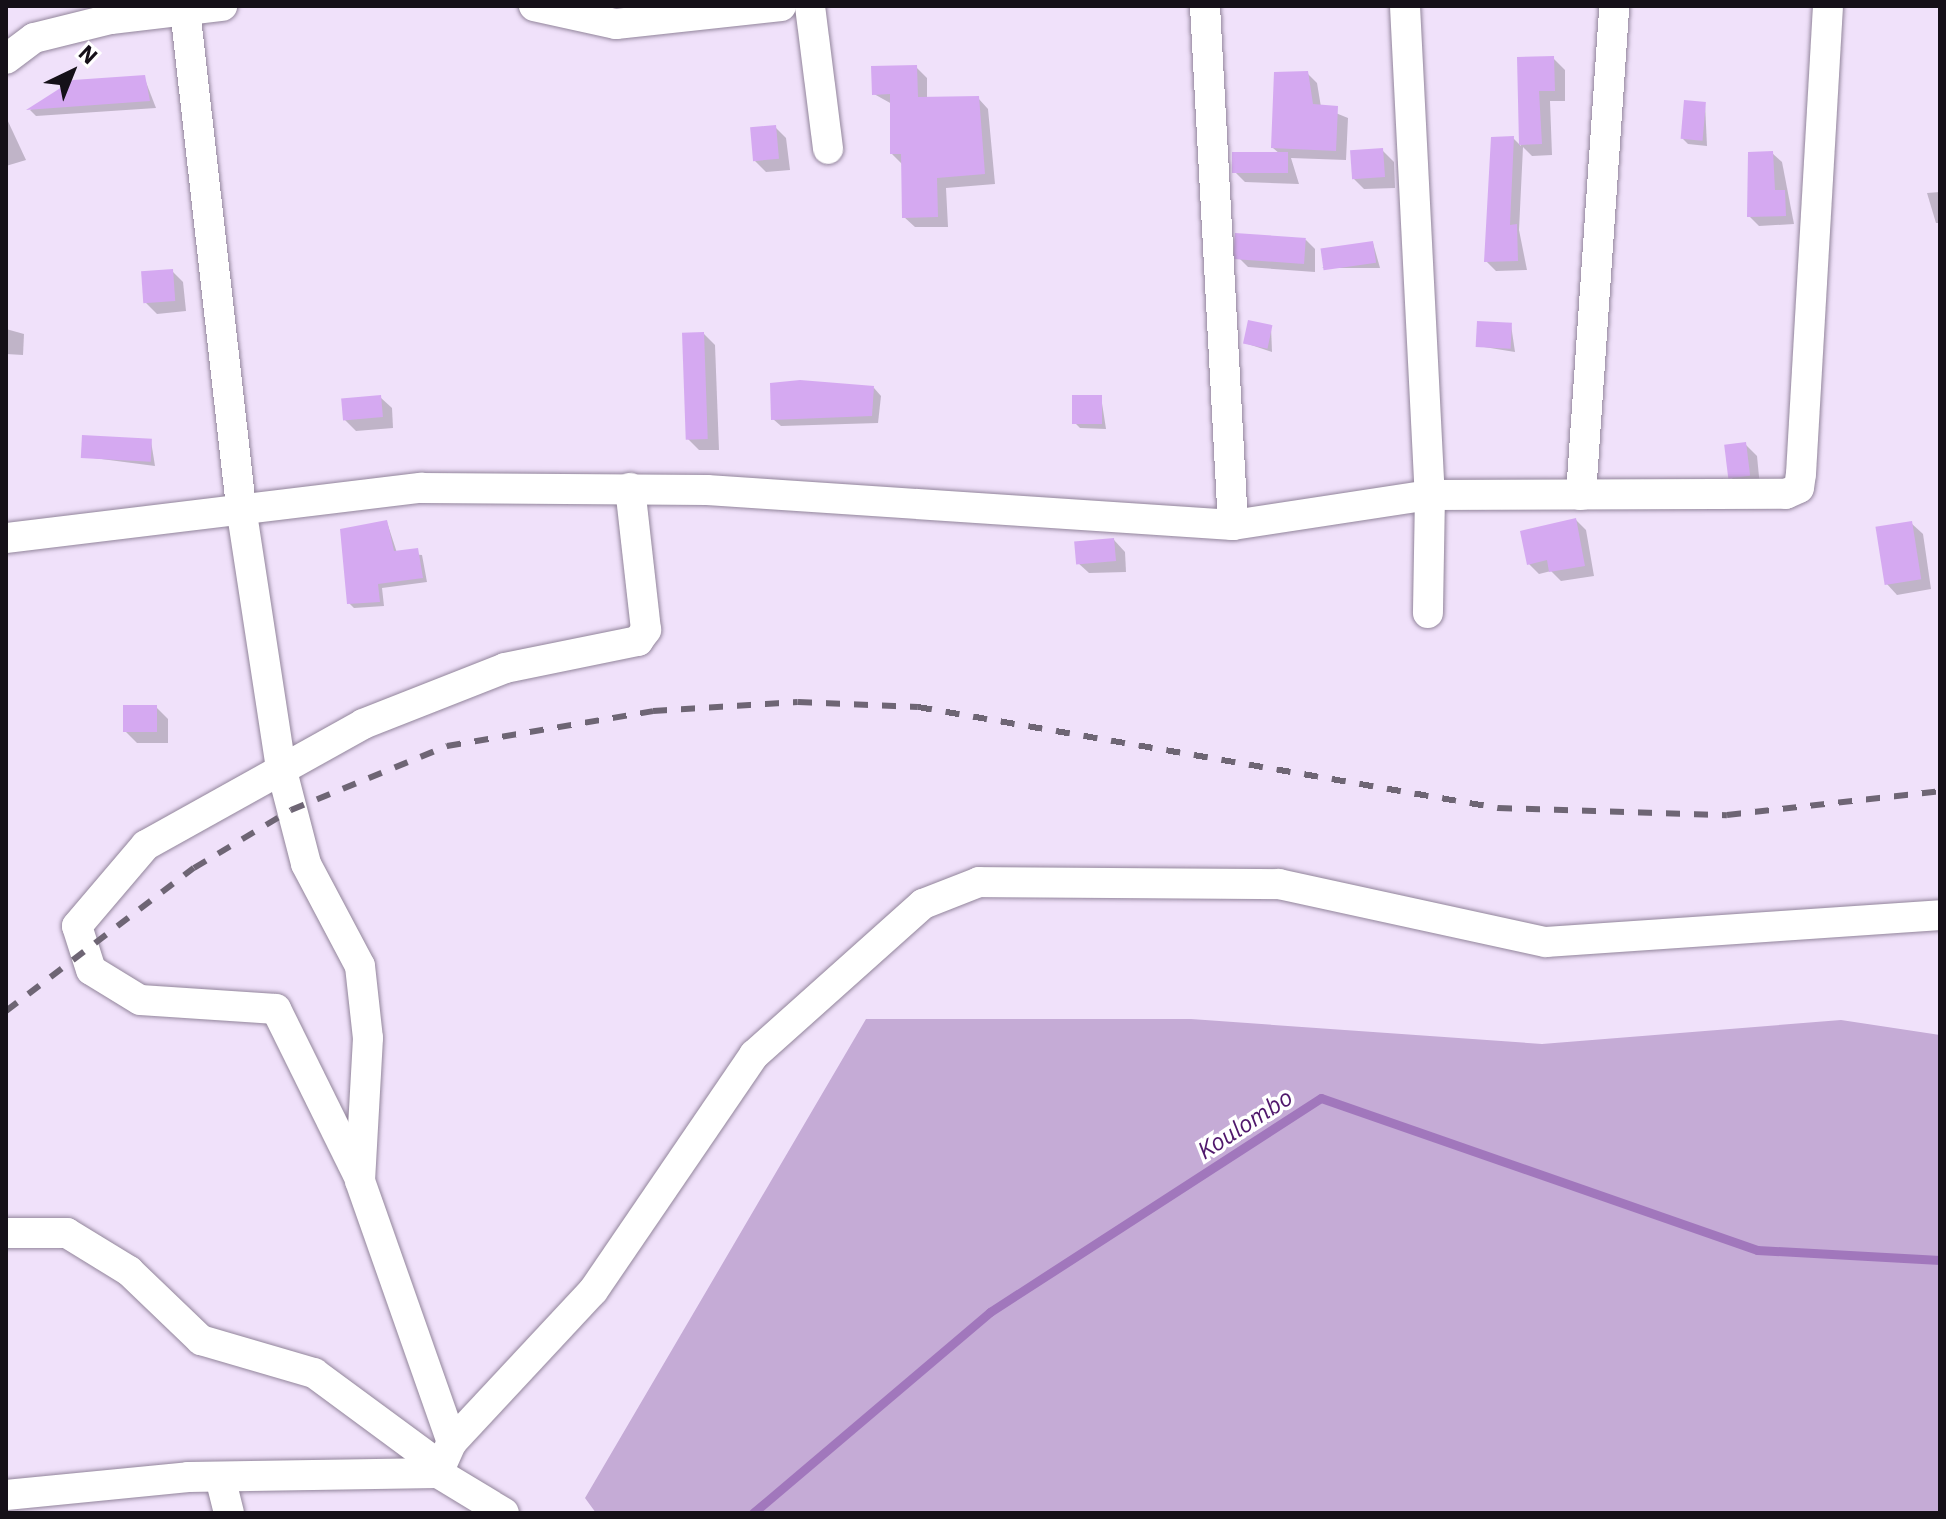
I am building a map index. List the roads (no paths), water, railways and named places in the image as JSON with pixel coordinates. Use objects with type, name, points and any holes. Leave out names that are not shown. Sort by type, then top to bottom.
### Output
[{"type":"street","points":[[6,59],[34,38],[185,9],[222,6]]},
{"type":"street","points":[[534,6],[615,15],[781,6]]},
{"type":"street","points":[[810,6],[828,149]]},
{"type":"street","points":[[1205,6],[1233,525]]},
{"type":"street","points":[[1405,6],[1430,495],[1428,613]]},
{"type":"street","points":[[1581,495],[1614,6]]},
{"type":"street","points":[[6,538],[241,507],[421,488],[630,488],[1233,525],[1430,495],[1786,494],[1799,488],[1828,6]]},
{"type":"street","points":[[185,9],[241,507],[281,767],[306,864],[360,966],[368,1038],[360,1181]]},
{"type":"street","points":[[443,1461],[360,1181],[276,1009],[140,1000],[91,970],[77,926],[146,845],[363,724],[505,668],[638,641],[646,630],[630,488]]},
{"type":"street","points":[[6,1495],[443,1461],[593,1291],[754,1055],[923,904],[979,882],[1279,884],[1546,942],[1940,915]]},
{"type":"street","points":[[6,1233],[67,1233],[129,1271],[201,1340],[314,1373],[443,1461],[504,1513]]},
{"type":"street","points":[[220,1477],[229,1513]]},
{"type":"waterway","name":"Koulombo","points":[[753,1513],[990,1312],[1321,1098],[1757,1250],[1940,1260]]},
{"type":"railway","points":[[6,1011],[194,868],[291,810],[447,746],[653,711],[798,702],[918,707],[1498,808],[1727,815],[1940,791]]}]
